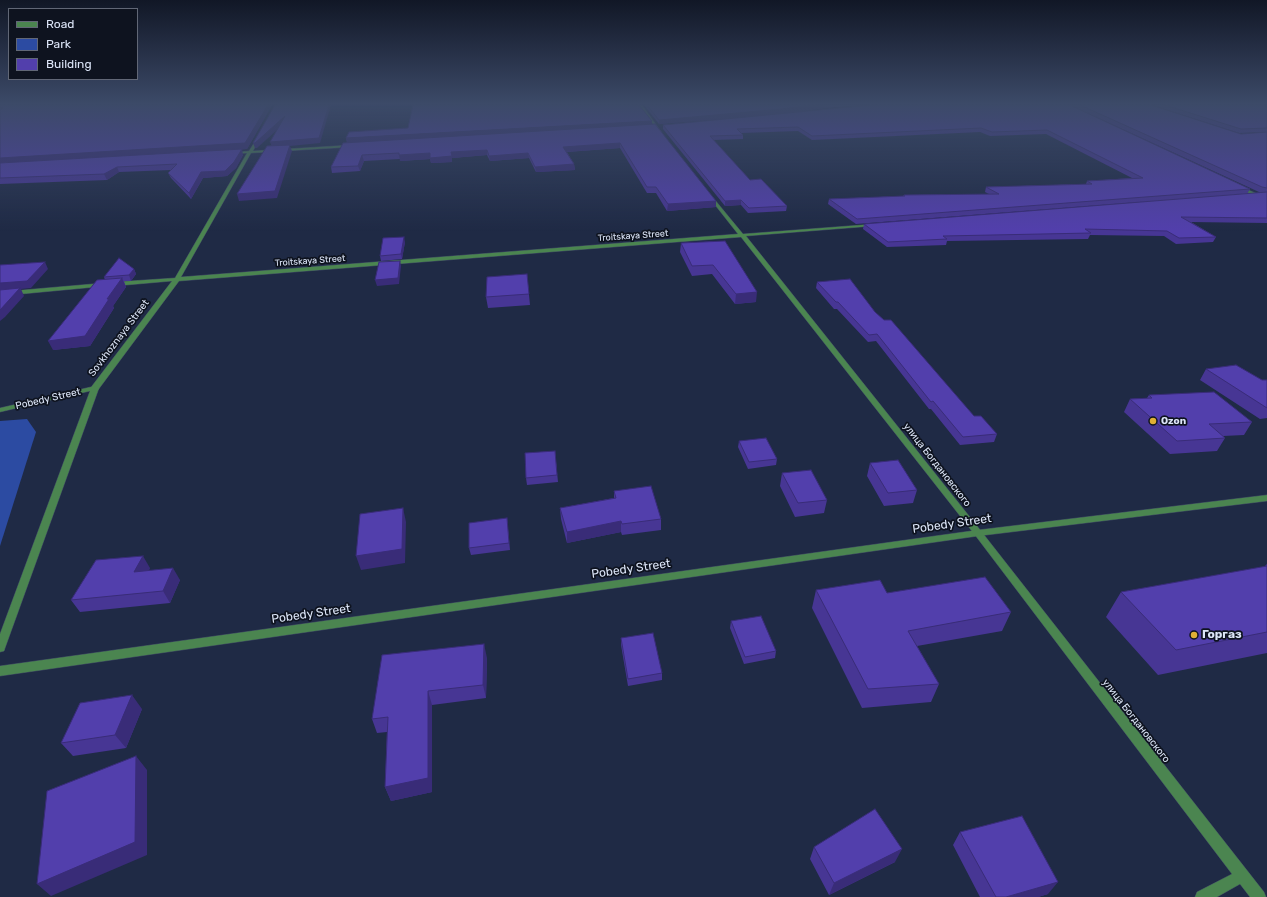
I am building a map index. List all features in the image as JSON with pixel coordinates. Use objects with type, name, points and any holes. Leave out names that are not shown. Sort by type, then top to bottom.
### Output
[{"type":"street","name":"Sovkhoznaya Street","points":[[0,648],[95,388],[177,279],[253,147]]},
{"type":"street","points":[[226,153],[326,147]]},
{"type":"street","points":[[1237,186],[1267,200]]},
{"type":"street","name":"улица Богдановского","points":[[704,187],[978,533],[1259,897]]},
{"type":"street","points":[[1242,197],[1267,195]]},
{"type":"street","name":"Troitskaya Street","points":[[0,294],[876,225]]},
{"type":"street","name":"Pobedy Street","points":[[0,410],[95,388]]},
{"type":"street","name":"Pobedy Street","points":[[0,671],[978,533],[1267,498]]},
{"type":"street","points":[[1202,897],[1242,876]]},
{"type":"green space","points":[[27,419],[36,432],[0,546],[0,421]]},
{"type":"building","points":[[0,147],[182,147],[0,158]]},
{"type":"building","points":[[266,147],[289,147],[275,191],[237,194]]},
{"type":"building","points":[[341,147],[565,147],[563,147],[574,164],[535,167],[528,153],[489,156],[487,150],[451,152],[452,156],[430,158],[430,153],[362,155],[358,166],[331,167]]},
{"type":"building","points":[[622,147],[673,147],[716,201],[668,204],[656,187],[647,187]]},
{"type":"building","points":[[681,147],[720,147],[750,180],[761,179],[787,206],[749,208],[741,200],[725,201]]},
{"type":"building","points":[[1081,147],[1160,147],[1250,189],[857,219],[829,199],[905,196],[904,195],[999,194],[986,187],[1092,184],[1087,181],[1143,178]]},
{"type":"building","points":[[1173,147],[1267,147],[1267,188]]},
{"type":"building","points":[[242,149],[234,162],[225,171],[201,172],[189,193],[168,173],[177,164],[117,167],[104,174],[0,178],[0,163]]},
{"type":"building","points":[[1267,192],[1267,218],[1181,217],[1216,237],[1179,238],[1167,231],[1085,229],[1091,233],[943,236],[947,239],[888,242],[864,224]]},
{"type":"building","points":[[404,237],[401,254],[380,256],[383,238]]},
{"type":"building","points":[[725,241],[757,292],[736,294],[713,265],[692,266],[681,243]]},
{"type":"building","points":[[119,258],[134,269],[129,275],[104,277]]},
{"type":"building","points":[[400,261],[398,278],[375,280],[379,262]]},
{"type":"building","points":[[45,262],[27,281],[0,283],[0,265]]},
{"type":"building","points":[[527,274],[529,294],[486,297],[487,277]]},
{"type":"building","points":[[122,278],[107,299],[109,299],[85,336],[48,341],[97,280]]},
{"type":"building","points":[[850,279],[875,312],[884,320],[891,320],[974,416],[981,416],[997,434],[963,437],[933,401],[931,402],[877,334],[869,335],[817,282]]},
{"type":"building","points":[[20,288],[0,310],[0,290]]},
{"type":"building","points":[[1236,365],[1262,380],[1267,380],[1267,408],[1206,369]]},
{"type":"building","points":[[1214,392],[1252,422],[1209,424],[1225,438],[1177,441],[1130,399],[1152,398],[1149,395]]},
{"type":"building","points":[[766,438],[777,459],[749,462],[739,441]]},
{"type":"building","points":[[555,451],[557,475],[526,478],[525,453]]},
{"type":"building","points":[[898,460],[917,490],[888,493],[870,463]]},
{"type":"building","points":[[811,470],[827,500],[798,503],[782,473]]},
{"type":"building","points":[[651,486],[661,519],[622,524],[621,521],[567,532],[560,508],[616,498],[614,491]]},
{"type":"building","points":[[403,508],[402,549],[356,556],[360,514]]},
{"type":"building","points":[[507,518],[509,543],[469,548],[469,523]]},
{"type":"building","points":[[143,556],[134,572],[173,568],[163,591],[71,600],[96,560]]},
{"type":"building","points":[[1267,566],[1267,632],[1176,650],[1121,592]]},
{"type":"building","points":[[985,577],[1011,612],[908,631],[939,684],[868,689],[816,590],[880,580],[887,593]]},
{"type":"building","points":[[761,616],[776,651],[745,657],[731,621]]},
{"type":"building","points":[[653,633],[662,673],[628,679],[621,638]]},
{"type":"building","points":[[484,644],[483,685],[428,691],[428,778],[385,787],[388,717],[372,719],[382,655]]},
{"type":"building","points":[[132,695],[115,735],[61,743],[80,703]]},
{"type":"building","points":[[136,756],[135,842],[37,884],[47,791]]},
{"type":"building","points":[[875,809],[902,849],[834,883],[814,847]]},
{"type":"building","points":[[1022,816],[1058,882],[1006,897],[996,897],[960,832]]},
{"type":"place","name":"Ozon","points":[[1153,421]]},
{"type":"place","name":"Горгаз","points":[[1194,635]]}]
